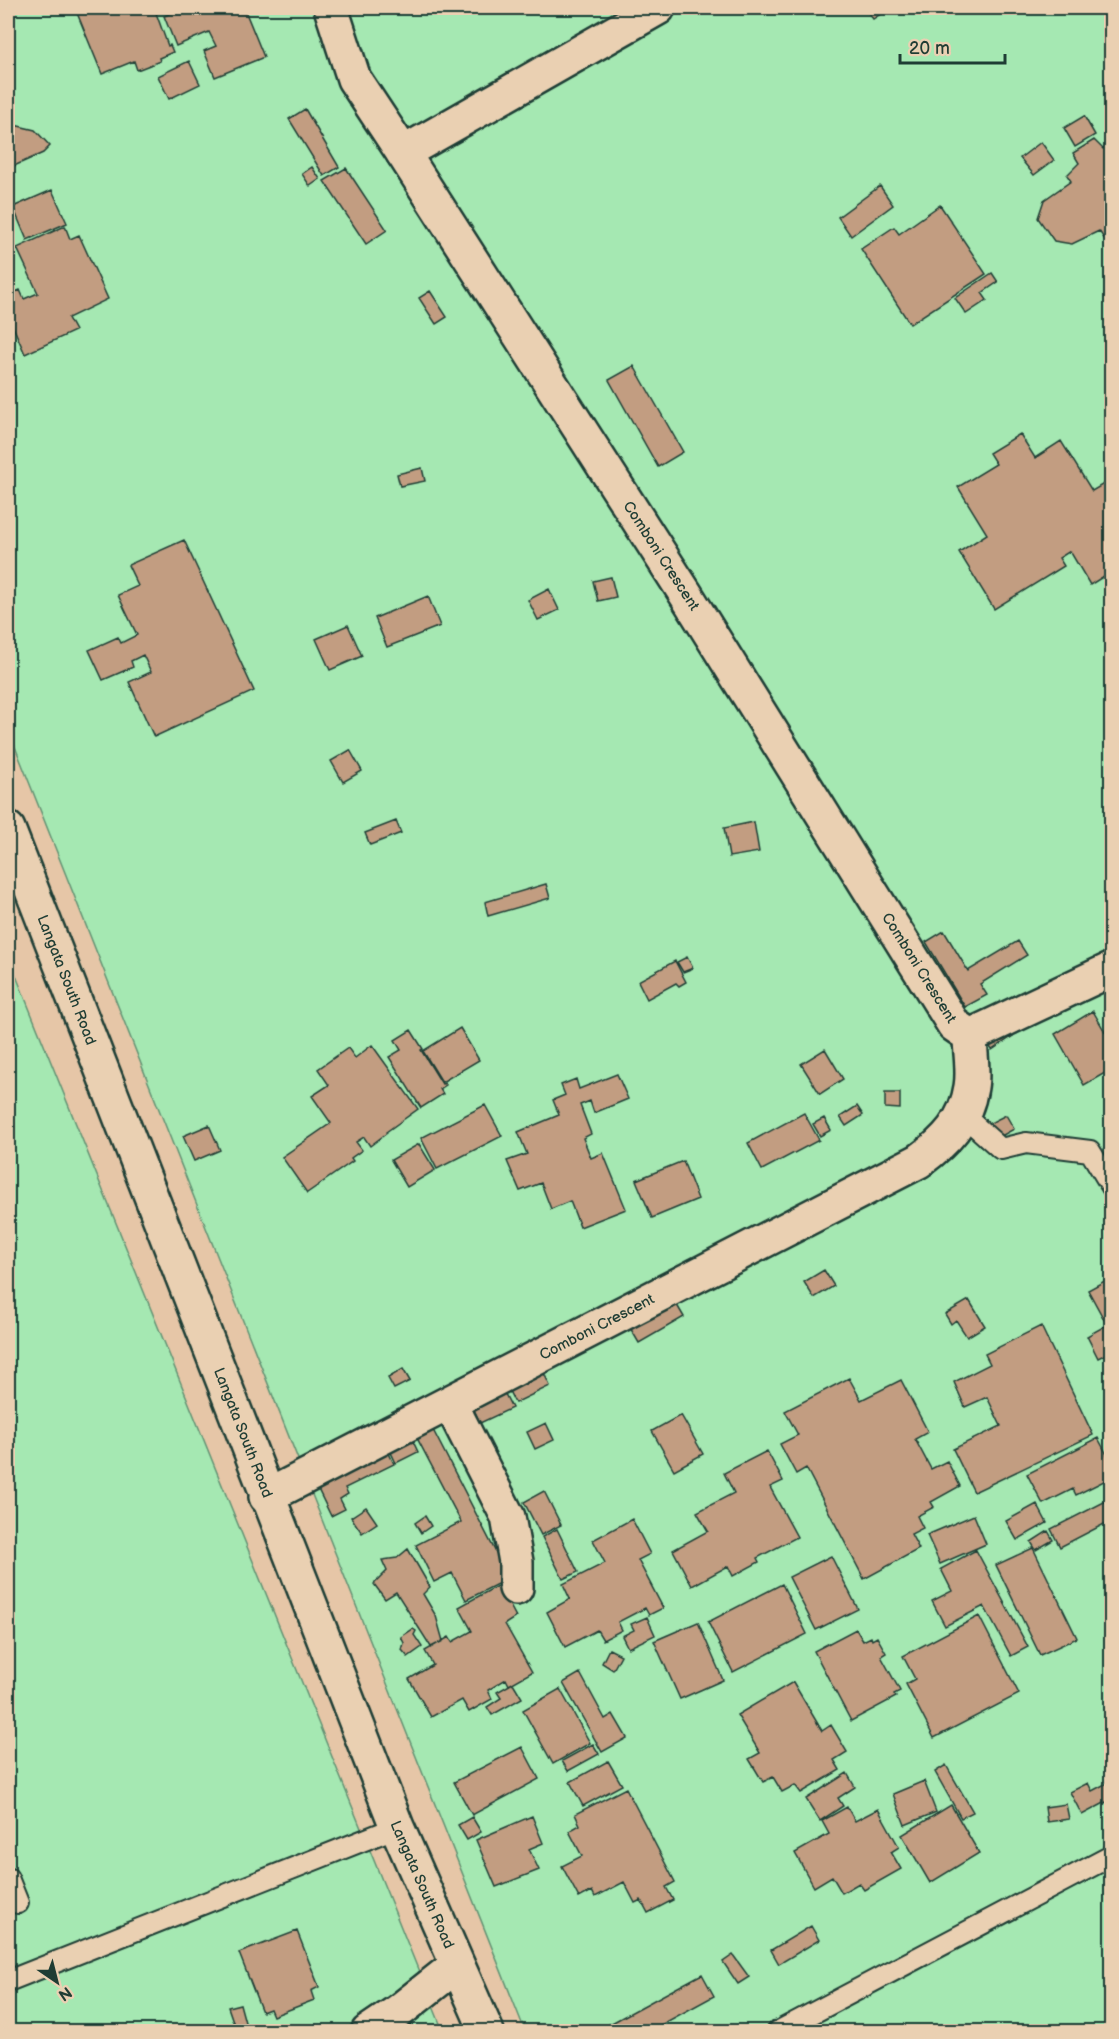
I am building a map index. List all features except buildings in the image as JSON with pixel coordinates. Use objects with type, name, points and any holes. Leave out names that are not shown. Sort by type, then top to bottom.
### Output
[{"type":"street","name":"Comboni Crescent","points":[[266,1497],[919,1161],[944,1143],[963,1115],[971,1086],[970,1036],[954,1025],[685,593],[354,79],[331,8]]},
{"type":"street","points":[[403,153],[658,8]]},
{"type":"street","name":"Langata South Road","points":[[8,829],[266,1497],[397,1827],[488,2031]]},
{"type":"street","points":[[970,1036],[1112,969]]},
{"type":"street","points":[[450,1403],[508,1517],[516,1562],[516,1588]]},
{"type":"street","points":[[368,2031],[399,2011],[457,1965]]},
{"type":"lane","points":[[963,1115],[1001,1149],[1026,1143],[1090,1151],[1112,1187]]},
{"type":"lane","points":[[8,1981],[397,1827]]},
{"type":"lane","points":[[777,2031],[1111,1856]]},
{"type":"lane","points":[[8,1878],[18,1903]]},
{"type":"green space","points":[[8,8],[1111,8],[1111,2031],[525,2031],[8,729]]},
{"type":"green space","points":[[8,956],[443,2031],[8,2031]]}]
